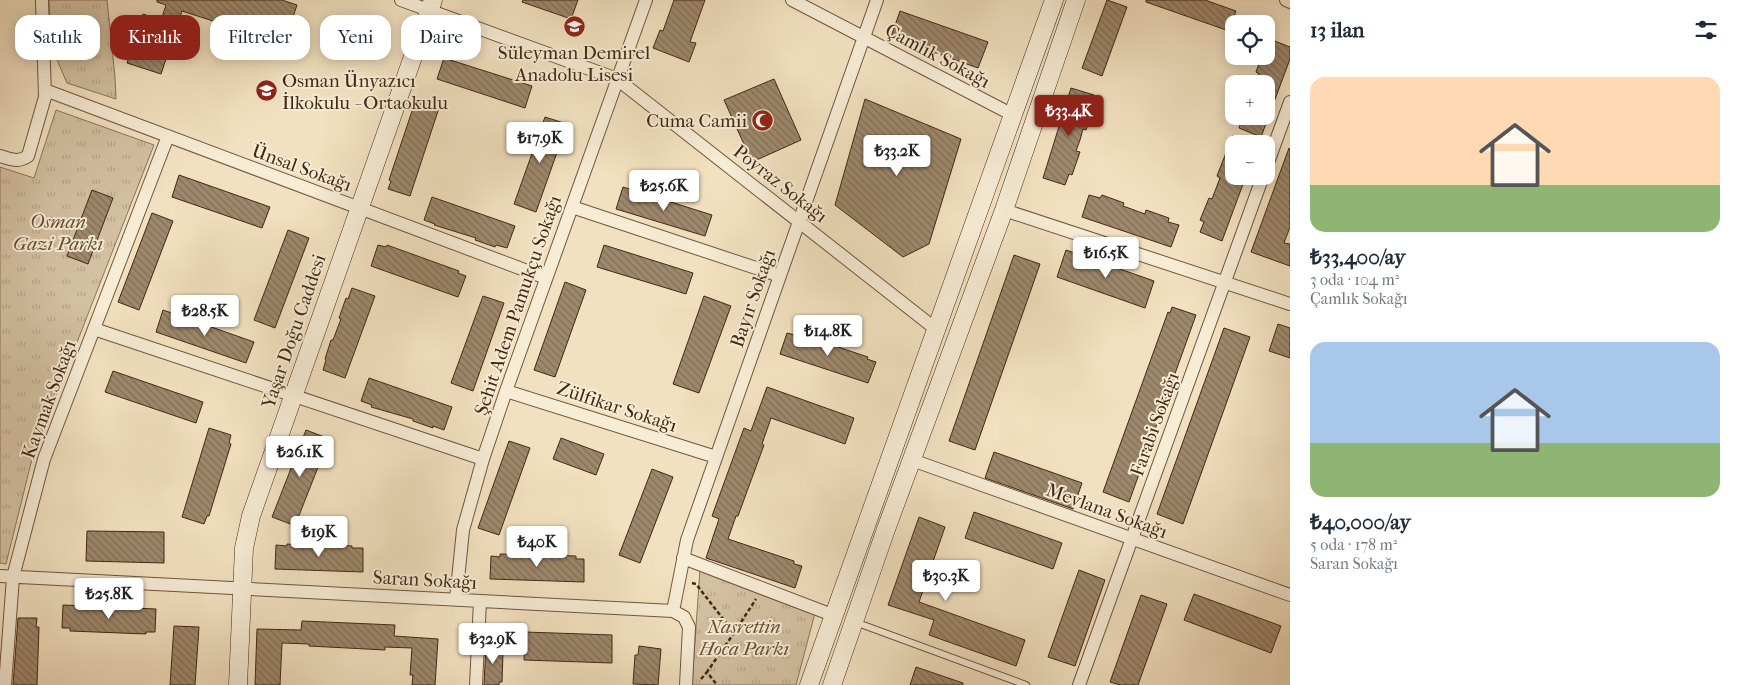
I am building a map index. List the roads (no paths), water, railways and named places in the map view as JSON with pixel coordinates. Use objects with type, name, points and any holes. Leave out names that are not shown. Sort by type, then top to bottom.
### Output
[{"type":"main road","points":[[809,685],[1054,0]]},
{"type":"main road","points":[[832,685],[1004,210],[1076,0]]},
{"type":"main road","name":"Yaşar Doğu Caddesi","points":[[238,685],[246,532],[292,394],[431,5]]},
{"type":"street","points":[[0,156],[15,161],[22,160],[28,156],[45,97],[42,0]]},
{"type":"street","name":"Poyraz Sokağı","points":[[401,0],[431,5],[617,79],[937,330]]},
{"type":"street","name":"Şehit Adem Pamukçu Sokağı","points":[[456,599],[462,537],[483,459],[646,0]]},
{"type":"street","name":"Çamlık Sokağı","points":[[792,0],[1013,116]]},
{"type":"street","name":"Bayır Sokağı","points":[[679,614],[679,578],[687,540],[877,0]]},
{"type":"street","points":[[1286,0],[1290,2]]},
{"type":"street","name":"Ünsal Sokağı","points":[[44,90],[546,278]]},
{"type":"street","points":[[1275,143],[1290,102]]},
{"type":"street","name":"Kaymak Sokağı","points":[[5,685],[13,577],[44,460],[168,136]]},
{"type":"street","name":"Farabi Sokağı","points":[[1079,685],[1260,185]]},
{"type":"street","points":[[572,207],[780,276]]},
{"type":"street","points":[[1004,210],[1290,304]]},
{"type":"street","points":[[94,329],[483,459]]},
{"type":"street","name":"Zülfikar Sokağı","points":[[506,391],[716,458]]},
{"type":"street","name":"Mevlana Sokağı","points":[[912,460],[1290,595]]},
{"type":"street","points":[[683,558],[835,616]]},
{"type":"street","name":"Saran Sokağı","points":[[0,576],[456,599],[679,614]]},
{"type":"street","points":[[476,685],[480,601]]},
{"type":"street","points":[[679,614],[689,627],[686,685]]},
{"type":"lane","points":[[854,622],[1026,685]]},
{"type":"place","name":"Süleyman Demirel Anadolu Lisesi","points":[[574,26]]},
{"type":"place","name":"Osman Ünyazıcı İlkokulu - Ortaokulu","points":[[266,91]]},
{"type":"place","name":"Cuma Camii","points":[[763,120]]},
{"type":"park label","name":"Osman Gazi Parkı","points":[[58,232]]},
{"type":"park label","name":"Nasrettin Hoca Parkı","points":[[744,637]]}]
